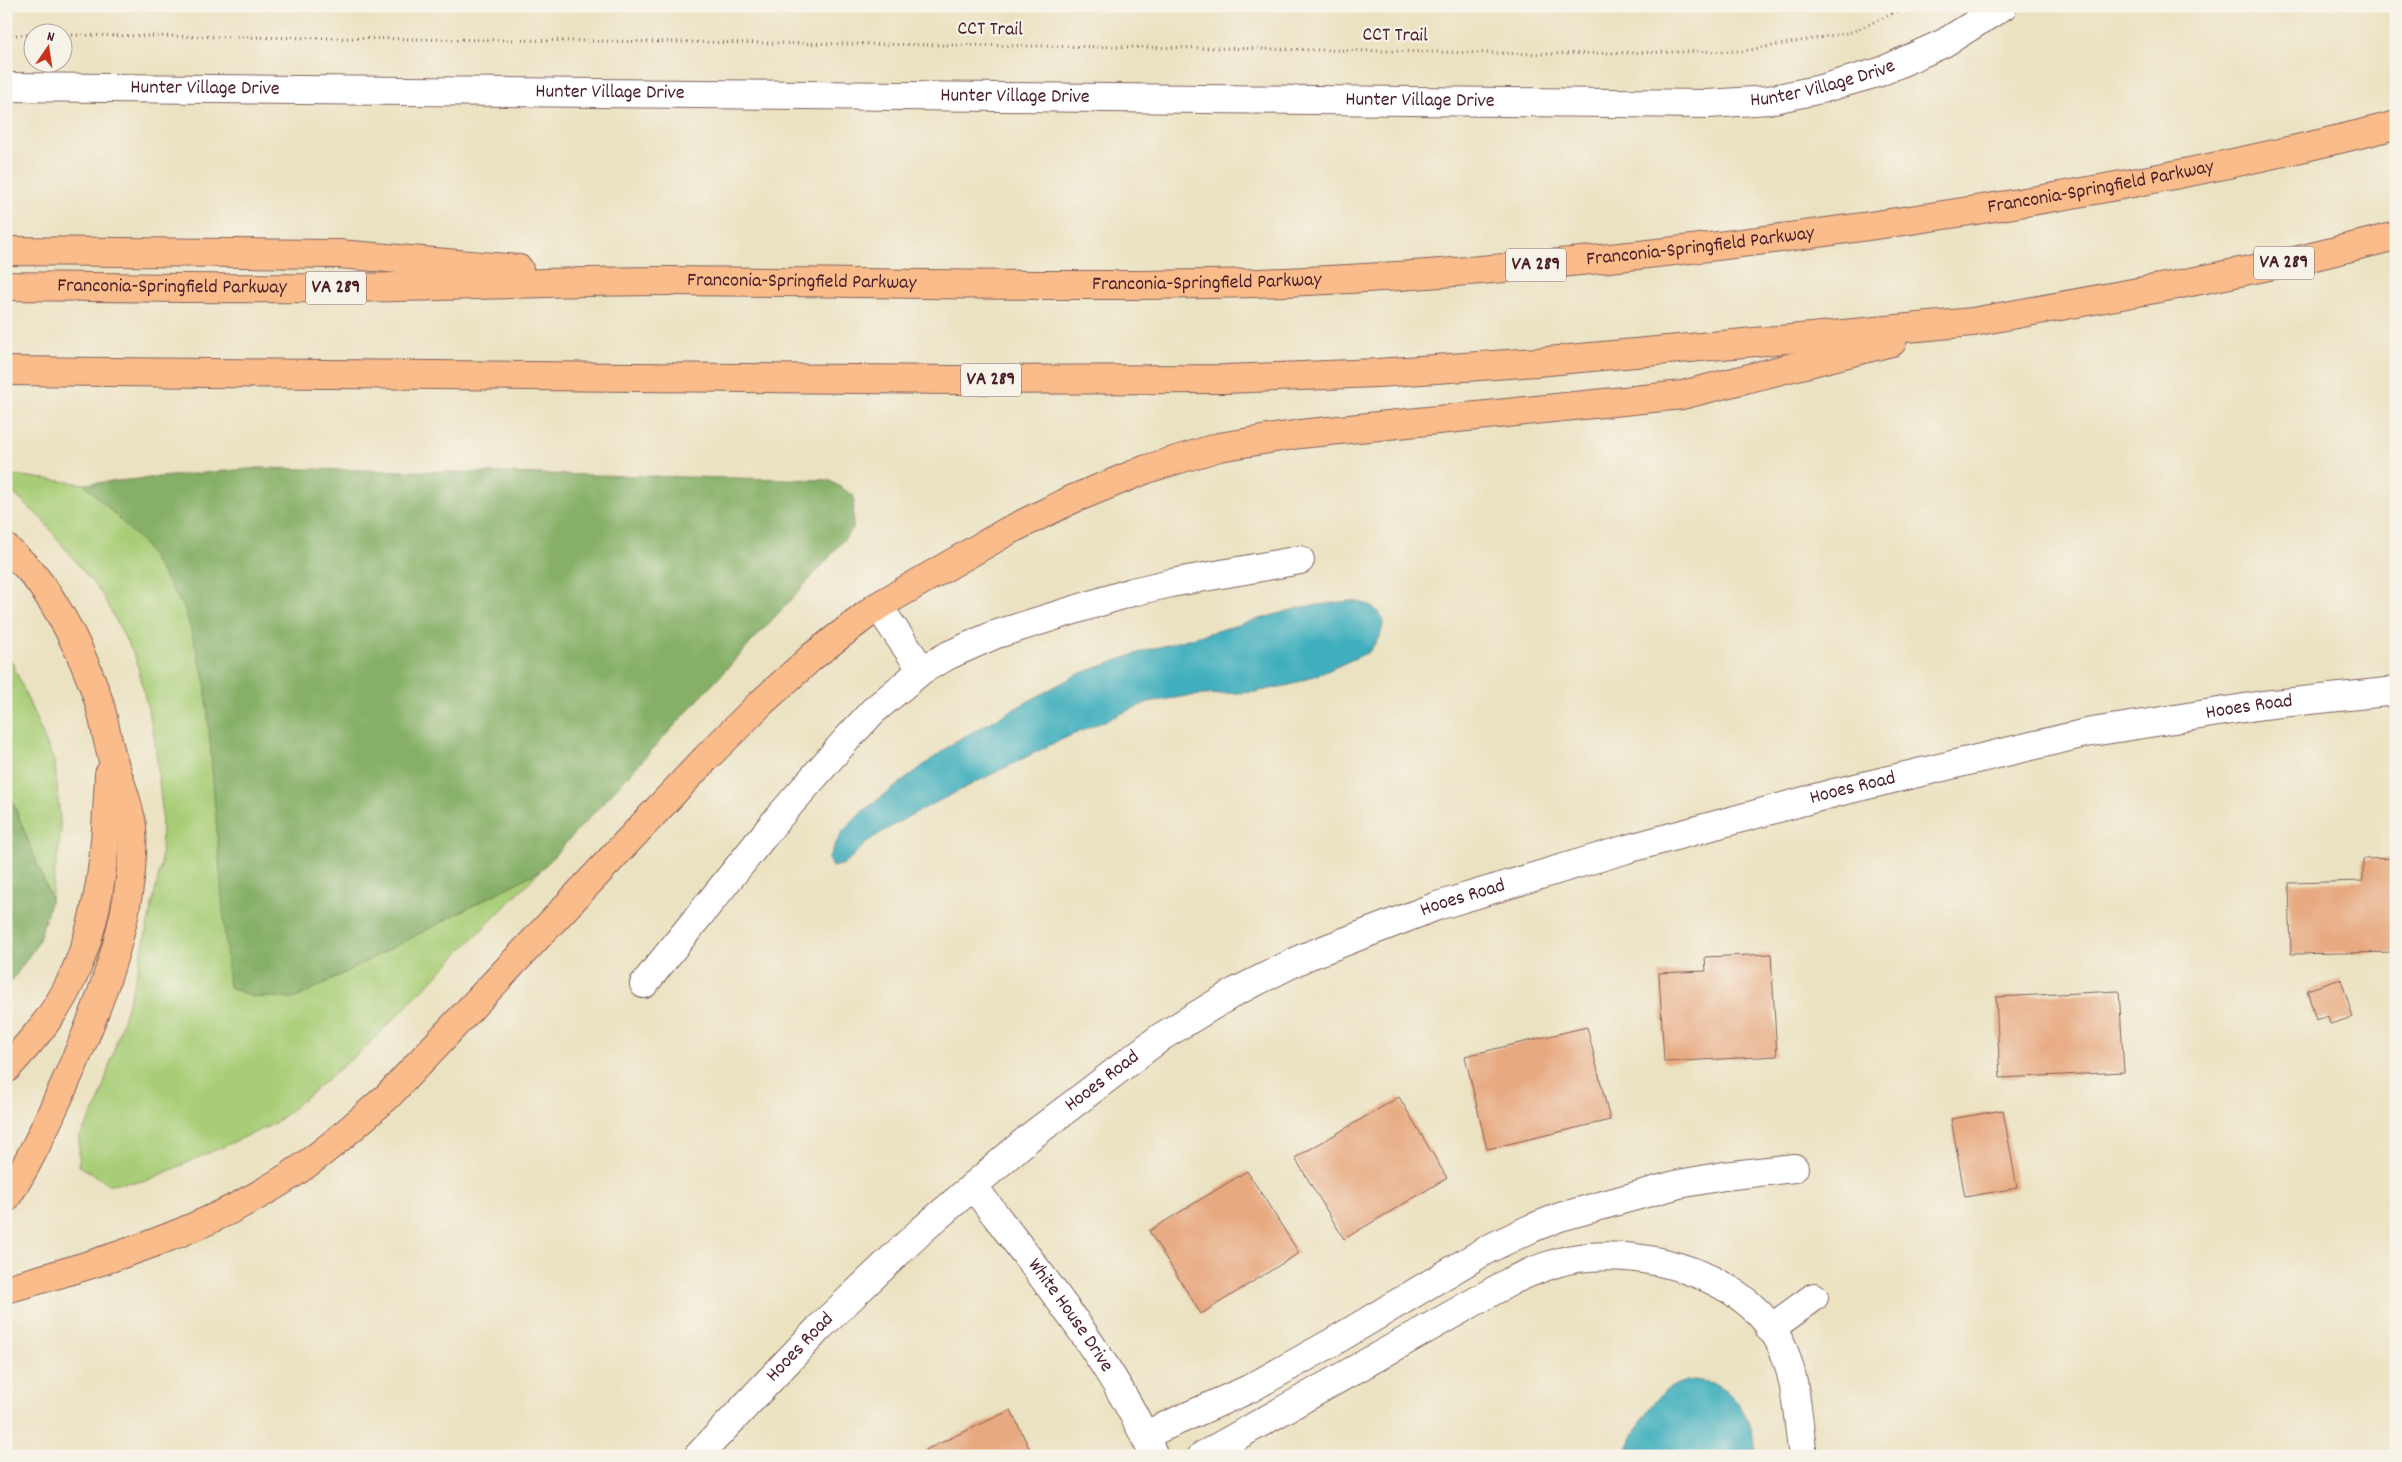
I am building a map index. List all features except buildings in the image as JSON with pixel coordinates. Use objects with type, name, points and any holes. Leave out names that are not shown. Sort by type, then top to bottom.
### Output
[{"type":"main road","name":"Franconia-Springfield Parkway","points":[[6,286],[339,288],[665,281],[1090,285],[1284,282],[1440,274],[1599,260],[1764,241],[2070,195],[2224,164],[2396,125]]},
{"type":"main road","name":"VA 289","points":[[6,371],[935,380],[1225,379],[1377,373],[1537,362],[1973,322],[2171,286],[2303,259],[2396,236]]},
{"type":"main road","points":[[6,251],[339,254],[665,281]]},
{"type":"main road","points":[[6,1289],[59,1274],[170,1237],[227,1212],[291,1175],[341,1137],[388,1096],[753,712],[813,656],[878,606],[942,567],[1073,499],[1147,470],[1219,447],[1300,434],[1377,425],[1682,395],[1973,322]]},
{"type":"main road","points":[[6,548],[31,572],[53,604],[74,642],[99,703],[110,750],[132,824],[131,866],[112,959],[99,1002],[78,1055],[31,1155],[6,1198]]},
{"type":"main road","points":[[6,1069],[46,1022],[70,984],[85,945],[96,908],[104,870],[110,750]]},
{"type":"street","name":"Hunter Village Drive","points":[[6,87],[1708,104],[1769,100],[1821,89],[1880,72],[1944,43],[2003,6]]},
{"type":"street","points":[[644,984],[778,818],[873,710],[922,670],[949,655],[994,636],[1132,592],[1171,583],[1300,560]]},
{"type":"street","points":[[878,606],[922,670]]},
{"type":"street","name":"Hooes Road","points":[[698,1456],[821,1326],[922,1230],[1030,1137],[1161,1037],[1210,1007],[1305,957],[1437,906],[1627,849],[1834,793],[2086,733],[2263,705],[2396,692]]},
{"type":"street","points":[[1149,1445],[1331,1343],[1488,1248],[1532,1228],[1560,1217],[1679,1184],[1724,1176],[1794,1168]]},
{"type":"street","name":"White House Drive","points":[[973,1186],[1081,1329],[1149,1445]]},
{"type":"street","points":[[1202,1456],[1513,1280],[1576,1258],[1621,1255],[1658,1261],[1698,1275],[1736,1295],[1777,1336],[1790,1369],[1803,1456]]},
{"type":"street","points":[[1770,1329],[1814,1297]]},
{"type":"path","name":"CCT Trail","points":[[72,35],[1174,47],[1547,54],[1743,51],[1852,32],[1909,6]]},
{"type":"path","points":[[6,34],[22,35]]},
{"type":"green space","points":[[259,468],[829,480],[854,496],[853,528],[821,567],[541,870],[296,998],[253,997],[229,987],[205,679],[185,609],[144,544],[84,484]]},
{"type":"green space","points":[[6,474],[84,484],[144,544],[185,609],[296,998],[541,870],[368,1045],[274,1124],[146,1181],[109,1184],[79,1166],[79,1138],[98,1104],[137,973],[161,865],[162,809],[154,735],[136,659],[103,596],[41,518],[6,487]]},
{"type":"green space","points":[[6,654],[13,664],[55,764],[61,831],[51,899],[6,785]]},
{"type":"green space","points":[[6,785],[51,899],[38,943],[6,989]]},
{"type":"water","points":[[1349,601],[1360,602],[1370,606],[1384,620],[1380,637],[1369,652],[1290,685],[1255,692],[1188,696],[1148,702],[1054,743],[909,816],[871,839],[844,864],[832,867],[828,859],[842,832],[864,810],[956,741],[1076,675],[1141,652],[1302,607]]},
{"type":"water","points":[[1694,1380],[1713,1383],[1731,1395],[1749,1424],[1757,1456],[1625,1456],[1642,1419],[1658,1397],[1680,1383]]}]
